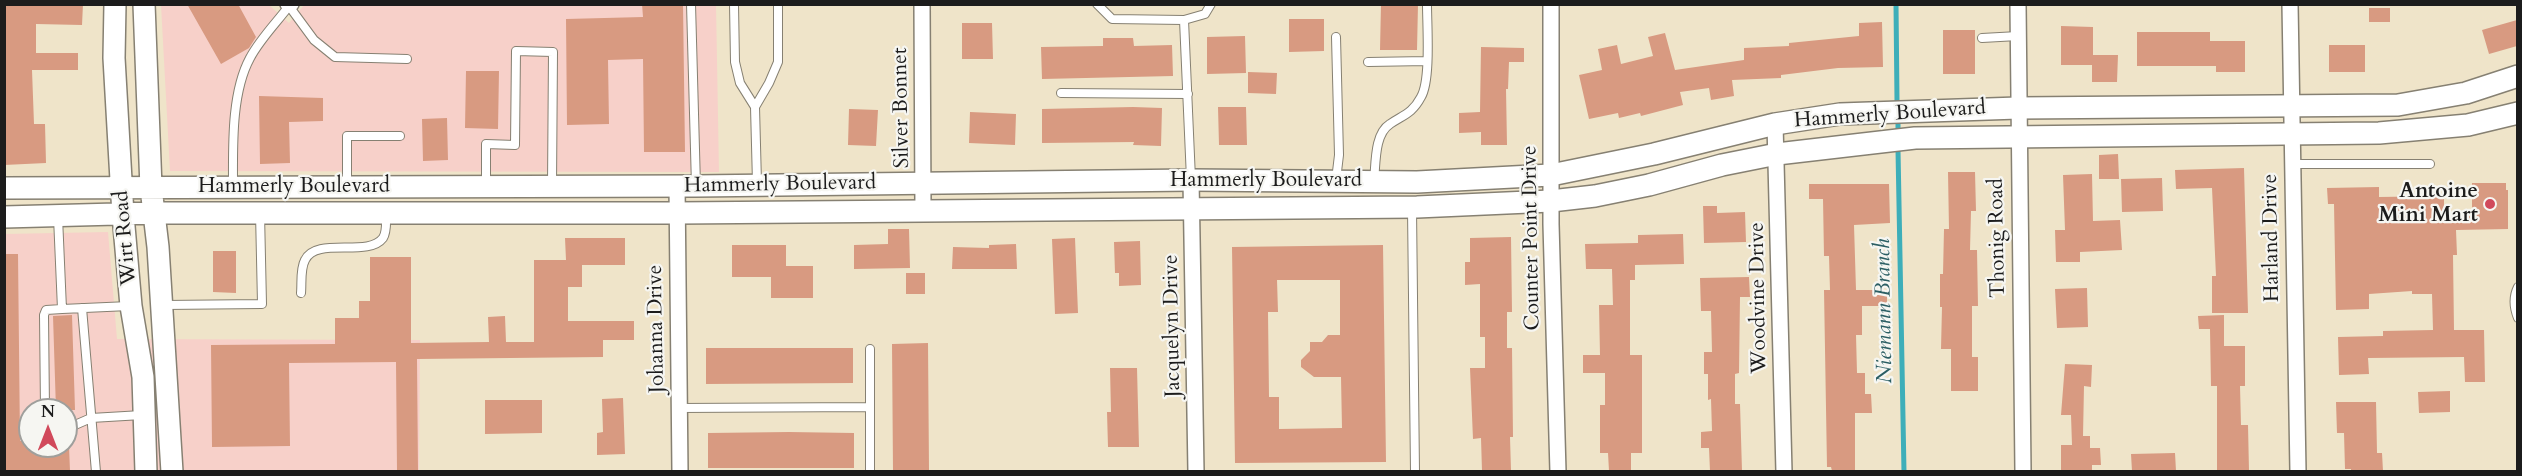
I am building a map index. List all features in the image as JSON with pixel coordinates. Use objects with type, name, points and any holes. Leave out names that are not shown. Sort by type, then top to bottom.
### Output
[{"type":"main road","name":"Wirt Road","points":[[115,4],[114,58],[121,189],[131,306],[143,376],[146,471]]},
{"type":"main road","name":"Wirt Road","points":[[144,4],[151,188],[162,305],[172,471]]},
{"type":"main road","name":"Hammerly Boulevard","points":[[4,188],[687,186],[1191,180],[1416,182],[1551,175],[1654,154],[1775,124],[1840,114],[2018,108],[2398,105],[2466,93],[2517,76]]},
{"type":"main road","name":"Hammerly Boulevard","points":[[4,217],[154,213],[677,213],[1412,207],[1551,201],[1595,196],[1777,154],[1915,138],[2018,135],[2379,133],[2468,125],[2517,113]]},
{"type":"main road","points":[[430,187],[430,213]]},
{"type":"street","name":"Silver Bonnet","points":[[922,4],[923,211]]},
{"type":"street","name":"Counter Point Drive","points":[[1551,4],[1551,201],[1558,471]]},
{"type":"street","name":"Thonig Road","points":[[2018,4],[2023,471]]},
{"type":"street","name":"Harland Drive","points":[[2290,4],[2290,135],[2298,471]]},
{"type":"street","name":"Woodvine Drive","points":[[1775,124],[1784,471]]},
{"type":"street","name":"Jacquelyn Drive","points":[[1191,180],[1196,471]]},
{"type":"street","name":"Johanna Drive","points":[[680,471],[677,213],[687,186]]},
{"type":"lane","points":[[687,186],[691,4]]},
{"type":"lane","points":[[734,4],[735,62],[740,83],[755,107],[757,185]]},
{"type":"lane","points":[[755,107],[778,62],[778,4]]},
{"type":"lane","points":[[1096,4],[1112,19],[1184,20],[1205,14],[1211,4]]},
{"type":"lane","points":[[1374,182],[1378,142],[1387,125],[1407,116],[1422,96],[1427,61],[1427,4]]},
{"type":"lane","points":[[233,188],[233,143],[238,94],[249,58],[289,5],[314,40],[335,57],[407,59]]},
{"type":"lane","points":[[1184,20],[1191,180]]},
{"type":"lane","points":[[1982,38],[2018,36]]},
{"type":"lane","points":[[1336,37],[1339,155],[1336,182]]},
{"type":"lane","points":[[486,187],[486,144],[516,145],[516,51],[553,52],[552,186]]},
{"type":"lane","points":[[1368,62],[1427,61]]},
{"type":"lane","points":[[1061,93],[1188,94]]},
{"type":"lane","points":[[347,187],[347,136],[400,136]]},
{"type":"lane","points":[[2291,164],[2430,164]]},
{"type":"lane","points":[[1412,207],[1415,471]]},
{"type":"lane","points":[[162,305],[262,304],[260,213]]},
{"type":"lane","points":[[301,293],[303,265],[306,257],[313,251],[359,247],[382,239],[385,232],[386,213]]},
{"type":"lane","points":[[58,216],[62,309]]},
{"type":"lane","points":[[2517,287],[2514,294],[2514,309],[2517,318]]},
{"type":"lane","points":[[45,398],[44,315],[46,310],[131,306]]},
{"type":"lane","points":[[82,308],[96,471]]},
{"type":"lane","points":[[870,349],[870,471]]},
{"type":"lane","points":[[679,408],[870,407]]},
{"type":"lane","points":[[78,424],[92,417],[144,415]]},
{"type":"shaded area","points":[[305,4],[716,5],[719,172],[170,171],[161,5],[269,5],[289,23]]},
{"type":"shaded area","points":[[108,232],[117,339],[420,340],[419,471],[5,471],[4,234]]},
{"type":"building","points":[[4,4],[83,4],[82,25],[36,24],[36,53],[78,53],[78,70],[32,70],[34,124],[45,124],[46,163],[4,165]]},
{"type":"building","points":[[187,4],[238,4],[256,37],[249,48],[221,64]]},
{"type":"building","points":[[642,4],[683,4],[685,152],[644,152],[643,59],[608,60],[609,124],[567,125],[566,19],[643,17]]},
{"type":"building","points":[[1381,4],[1418,4],[1417,50],[1380,50]]},
{"type":"building","points":[[2369,8],[2390,8],[2390,22],[2369,22]]},
{"type":"building","points":[[1289,19],[1324,19],[1324,51],[1289,52]]},
{"type":"building","points":[[2517,20],[2517,46],[2489,54],[2482,30]]},
{"type":"building","points":[[1882,22],[1883,67],[1838,68],[1781,75],[1781,78],[1732,80],[1734,96],[1711,100],[1709,88],[1680,92],[1683,105],[1641,116],[1640,113],[1619,118],[1618,113],[1589,119],[1579,75],[1602,70],[1598,49],[1617,45],[1621,64],[1653,56],[1648,37],[1665,33],[1675,70],[1744,60],[1744,48],[1789,46],[1789,43],[1859,36],[1859,23]]},
{"type":"building","points":[[962,23],[992,23],[993,59],[962,59]]},
{"type":"building","points":[[2061,26],[2093,27],[2093,55],[2118,55],[2117,82],[2092,82],[2092,65],[2061,65]]},
{"type":"building","points":[[1943,30],[1975,30],[1975,74],[1943,74]]},
{"type":"building","points":[[2137,32],[2210,32],[2210,41],[2245,41],[2245,72],[2216,72],[2216,66],[2137,66]]},
{"type":"building","points":[[1245,36],[1246,73],[1207,74],[1207,37]]},
{"type":"building","points":[[1103,38],[1133,38],[1134,46],[1172,45],[1173,76],[1042,79],[1041,47],[1103,46]]},
{"type":"building","points":[[2329,45],[2365,45],[2365,72],[2329,72]]},
{"type":"building","points":[[1481,47],[1524,48],[1524,62],[1509,62],[1508,89],[1506,89],[1507,145],[1481,145],[1481,132],[1459,133],[1459,113],[1480,112]]},
{"type":"building","points":[[466,71],[499,71],[498,129],[465,128]]},
{"type":"building","points":[[1248,72],[1277,73],[1276,94],[1248,93]]},
{"type":"building","points":[[259,96],[323,98],[323,121],[289,122],[290,163],[260,164]]},
{"type":"building","points":[[1218,107],[1246,107],[1247,145],[1219,145]]},
{"type":"building","points":[[1162,108],[1161,146],[1133,145],[1134,142],[1042,143],[1042,109]]},
{"type":"building","points":[[849,109],[878,110],[876,146],[848,145]]},
{"type":"building","points":[[970,112],[1016,114],[1015,145],[969,143]]},
{"type":"building","points":[[447,118],[448,160],[423,161],[422,119]]},
{"type":"building","points":[[2118,154],[2119,179],[2099,179],[2099,155]]},
{"type":"building","points":[[2244,168],[2248,313],[2212,313],[2212,276],[2216,276],[2212,188],[2176,189],[2175,170]]},
{"type":"building","points":[[1948,172],[1975,172],[1976,211],[1971,211],[1970,250],[1977,250],[1978,306],[1972,306],[1972,357],[1978,357],[1978,391],[1951,391],[1951,349],[1941,349],[1940,274],[1943,274],[1944,229],[1949,229]]},
{"type":"building","points":[[2092,174],[2093,221],[2120,220],[2122,250],[2080,252],[2080,262],[2056,262],[2055,230],[2065,230],[2063,175]]},
{"type":"building","points":[[2162,178],[2163,211],[2122,212],[2121,179]]},
{"type":"building","points":[[2472,183],[2506,183],[2506,190],[2508,190],[2508,229],[2456,230],[2457,255],[2453,255],[2454,330],[2484,330],[2485,382],[2465,382],[2464,357],[2368,358],[2369,374],[2339,375],[2338,337],[2383,336],[2383,331],[2433,330],[2432,294],[2412,294],[2412,291],[2369,294],[2369,309],[2336,310],[2334,204],[2328,204],[2327,188],[2379,187],[2379,197],[2444,196],[2444,214],[2472,213]]},
{"type":"building","points":[[1809,184],[1889,184],[1890,223],[1854,225],[1856,290],[1887,290],[1887,306],[1862,306],[1862,335],[1856,335],[1857,373],[1865,373],[1865,394],[1871,394],[1872,413],[1855,413],[1855,471],[1832,471],[1831,467],[1827,467],[1824,290],[1830,290],[1829,256],[1824,256],[1823,199],[1809,199]]},
{"type":"building","points":[[1703,206],[1717,206],[1717,213],[1745,212],[1746,242],[1704,243]]},
{"type":"building","points":[[888,229],[909,229],[910,268],[854,269],[854,245],[888,244]]},
{"type":"building","points":[[1683,234],[1684,264],[1635,265],[1635,280],[1630,280],[1630,355],[1642,355],[1642,453],[1631,453],[1631,471],[1609,471],[1608,453],[1600,453],[1600,405],[1605,405],[1605,373],[1583,373],[1583,355],[1600,355],[1599,305],[1613,305],[1612,269],[1586,269],[1585,244],[1638,243],[1638,235]]},
{"type":"building","points":[[1511,237],[1512,312],[1507,312],[1507,348],[1512,348],[1511,471],[1482,471],[1481,438],[1473,439],[1470,368],[1485,368],[1485,337],[1480,337],[1480,284],[1465,285],[1465,262],[1470,262],[1470,238]]},
{"type":"building","points":[[565,238],[625,238],[625,265],[582,265],[582,287],[568,287],[568,321],[634,321],[634,340],[603,340],[603,357],[417,359],[418,471],[397,471],[396,362],[289,363],[290,446],[212,447],[211,345],[335,344],[335,318],[359,318],[359,301],[370,301],[370,257],[411,257],[411,343],[489,342],[488,317],[505,316],[506,342],[534,342],[534,260],[566,260]]},
{"type":"building","points":[[1075,238],[1078,313],[1055,314],[1052,239]]},
{"type":"building","points":[[1140,241],[1141,285],[1119,286],[1119,273],[1115,273],[1114,242]]},
{"type":"building","points":[[1016,244],[1017,269],[952,269],[953,247],[989,248],[989,245]]},
{"type":"building","points":[[732,245],[786,245],[786,266],[813,266],[813,298],[771,298],[771,277],[732,277]]},
{"type":"building","points":[[1383,245],[1386,462],[1235,463],[1232,247]],"holes":[[[1277,280],[1340,280],[1340,335],[1328,335],[1322,342],[1310,342],[1310,351],[1301,360],[1301,367],[1314,377],[1341,377],[1342,428],[1279,429],[1279,397],[1269,397],[1268,312],[1278,312]]]},
{"type":"building","points":[[213,251],[236,251],[236,293],[213,292]]},
{"type":"building","points":[[4,254],[18,254],[18,458],[69,458],[70,471],[4,471]]},
{"type":"building","points":[[906,273],[925,273],[925,294],[906,294]]},
{"type":"building","points":[[1749,277],[1750,297],[1740,297],[1739,373],[1735,374],[1735,404],[1740,404],[1742,471],[1710,471],[1709,448],[1701,448],[1701,432],[1712,431],[1711,399],[1708,400],[1708,374],[1704,374],[1704,352],[1712,352],[1711,311],[1701,311],[1700,278]]},
{"type":"building","points":[[2087,288],[2088,327],[2057,328],[2055,289]]},
{"type":"building","points":[[72,315],[75,398],[56,398],[53,316]]},
{"type":"building","points":[[2224,315],[2224,346],[2245,346],[2245,386],[2240,386],[2241,425],[2248,425],[2249,471],[2217,471],[2217,386],[2211,386],[2210,329],[2199,329],[2198,316]]},
{"type":"building","points":[[928,343],[929,471],[893,471],[892,344]]},
{"type":"building","points":[[706,348],[853,348],[853,383],[706,384]]},
{"type":"building","points":[[2065,364],[2092,365],[2091,387],[2084,386],[2083,436],[2090,436],[2090,448],[2100,448],[2101,465],[2092,465],[2092,471],[2061,471],[2061,445],[2072,445],[2071,415],[2061,415]]},
{"type":"building","points":[[1110,368],[1137,368],[1139,447],[1108,447],[1107,412],[1111,412]]},
{"type":"building","points":[[2450,391],[2450,412],[2419,413],[2418,392]]},
{"type":"building","points":[[623,398],[625,454],[597,455],[597,433],[603,432],[602,399]]},
{"type":"building","points":[[485,400],[542,400],[542,433],[485,434]]},
{"type":"building","points":[[2336,402],[2376,402],[2377,453],[2382,453],[2383,471],[2345,469],[2344,433],[2337,433]]},
{"type":"building","points":[[708,433],[854,433],[854,468],[708,468]]},
{"type":"building","points":[[2175,453],[2176,471],[2132,471],[2131,454]]},
{"type":"waterway","name":"Niemann Branch","points":[[1896,4],[1897,101]]},
{"type":"waterway","name":"Niemann Branch","points":[[1898,122],[1898,129]]},
{"type":"waterway","name":"Niemann Branch","points":[[1898,150],[1904,472]]},
{"type":"place","name":"Antoine Mini Mart","points":[[2490,204]]}]
